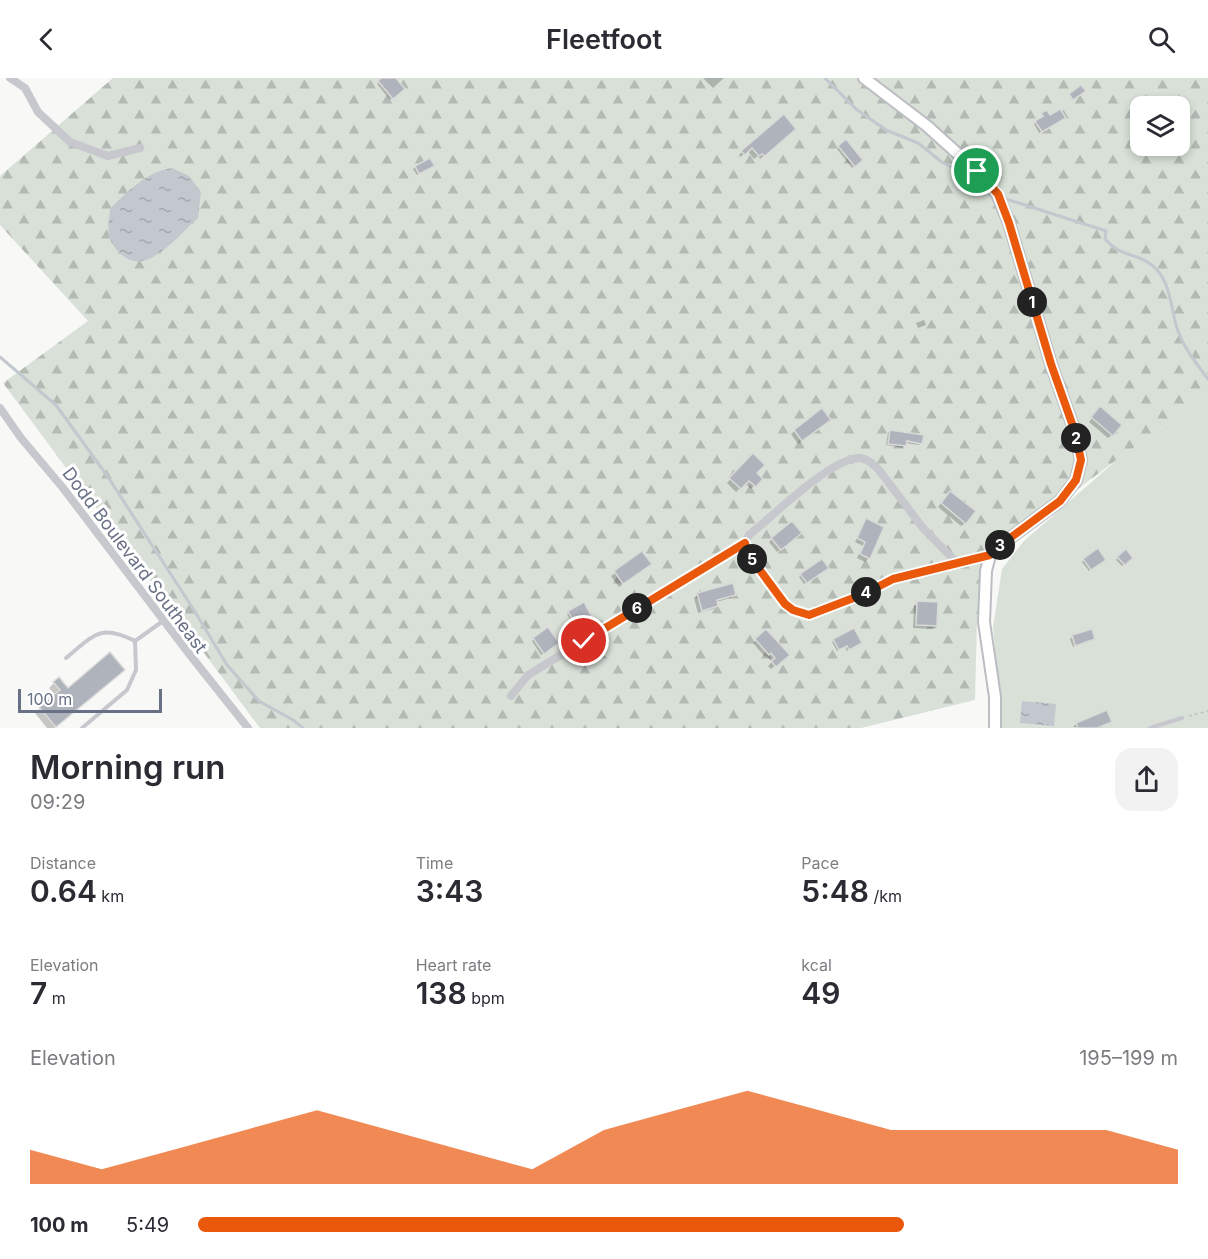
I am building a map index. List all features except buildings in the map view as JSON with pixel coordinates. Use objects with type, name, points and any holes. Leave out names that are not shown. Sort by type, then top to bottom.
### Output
[{"type":"street","points":[[10,78],[25,88],[38,112],[70,142],[108,156],[140,148]]},
{"type":"street","points":[[745,543],[748,554],[785,604],[793,610],[809,615],[864,594],[893,579],[990,555],[1060,501],[1076,480],[1081,460],[1075,432],[1051,364],[1009,223],[998,194],[977,171],[927,126],[864,78]]},
{"type":"street","name":"Dodd Boulevard Southeast","points":[[0,408],[248,728]]},
{"type":"street","points":[[511,696],[528,675],[745,543],[749,535],[820,476],[853,459],[862,458],[879,470],[923,528],[958,564]]},
{"type":"street","points":[[990,555],[986,572],[984,622],[995,697],[995,728]]},
{"type":"lane","points":[[135,640],[163,620]]},
{"type":"lane","points":[[66,658],[97,633],[118,632],[135,640]]},
{"type":"lane","points":[[82,728],[127,690],[136,670],[135,640]]},
{"type":"lane","points":[[1150,728],[1182,718]]},
{"type":"path","points":[[1182,718],[1208,711]]},
{"type":"green space","points":[[113,78],[1208,78],[1208,396],[1119,458],[990,555],[977,618],[975,700],[861,728],[260,728],[3,383],[88,321],[0,225],[0,176]]},
{"type":"green space","points":[[1208,396],[1208,728],[1002,728],[993,627],[1002,569],[1023,542],[1119,458]]},
{"type":"water","points":[[172,168],[189,176],[201,192],[198,218],[163,251],[142,261],[132,261],[122,255],[112,244],[108,234],[110,209],[146,178]]},
{"type":"water","points":[[1022,701],[1056,704],[1054,726],[1020,723]]},
{"type":"waterway","points":[[825,78],[856,109],[886,130],[918,143],[943,163],[985,187]]},
{"type":"waterway","points":[[1003,198],[1106,231],[1105,239],[1112,246],[1152,265],[1166,284],[1177,328],[1183,342],[1208,379]]},
{"type":"waterway","points":[[0,357],[56,405],[108,477],[227,665],[259,701],[303,728]]},
{"type":"route","points":[[584,641],[745,543],[748,554],[785,604],[793,610],[809,615],[864,594],[893,579],[990,555],[1060,501],[1076,480],[1081,460],[1075,432],[1051,364],[1009,223],[998,194],[977,171]]}]
